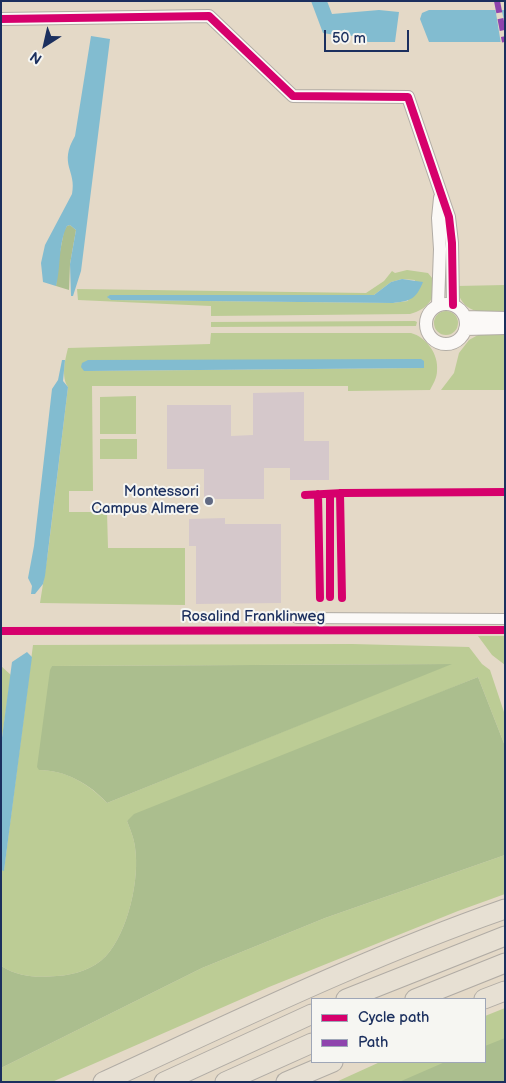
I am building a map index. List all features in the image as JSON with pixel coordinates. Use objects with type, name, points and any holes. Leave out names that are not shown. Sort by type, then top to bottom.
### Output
[{"type":"highway","points":[[103,1082],[290,996],[462,924],[505,909]]},
{"type":"highway","points":[[349,998],[505,936]]},
{"type":"highway","points":[[418,998],[505,963]]},
{"type":"highway","points":[[486,998],[505,991]]},
{"type":"highway","points":[[164,1082],[311,1014]]},
{"type":"highway","points":[[225,1082],[311,1043]]},
{"type":"highway","points":[[286,1082],[331,1063]]},
{"type":"street","points":[[1,19],[209,16],[293,96],[408,97],[449,217],[453,305]]},
{"type":"street","points":[[438,306],[440,249],[438,218],[441,193]]},
{"type":"street","points":[[453,305],[462,312],[465,323],[461,337],[453,342],[444,343],[434,339],[428,330],[427,320],[432,310],[438,306],[453,305]]},
{"type":"street","points":[[465,323],[505,318]]},
{"type":"street","points":[[465,323],[505,328]]},
{"type":"street","name":"Rosalind Franklinweg","points":[[297,618],[505,619]]},
{"type":"green space","points":[[70,225],[76,230],[70,264],[69,290],[56,286],[64,231]]},
{"type":"green space","points":[[407,270],[428,273],[437,284],[431,300],[425,307],[410,314],[211,316],[211,306],[78,300],[77,289],[366,293],[384,281],[392,271],[395,273]],"holes":[[[402,279],[415,280],[408,301],[393,303],[112,300],[108,296],[374,295],[391,282]]]},
{"type":"green space","points":[[505,285],[505,315],[489,314],[468,307],[459,295],[457,286]]},
{"type":"green space","points":[[446,311],[455,314],[458,323],[455,332],[446,335],[437,332],[434,323],[437,314]]},
{"type":"green space","points":[[211,322],[417,322],[416,326],[211,327]]},
{"type":"green space","points":[[211,333],[411,333],[422,338],[434,353],[437,374],[430,390],[348,391],[348,386],[92,386],[93,491],[69,491],[69,512],[107,512],[108,548],[185,548],[185,605],[40,603],[68,387],[64,373],[68,348],[210,344]],"holes":[[[88,360],[424,361],[424,368],[88,371]]]},
{"type":"green space","points":[[505,333],[505,390],[441,390],[454,373],[459,353],[469,340],[478,335]]},
{"type":"green space","points":[[136,396],[136,434],[100,434],[100,397]]},
{"type":"green space","points":[[100,439],[137,439],[137,459],[100,459]]},
{"type":"green space","points":[[478,636],[505,636],[505,665],[492,655]]},
{"type":"green space","points":[[352,644],[469,647],[482,664],[490,670],[505,715],[505,746],[478,677],[127,821],[134,844],[136,874],[131,904],[121,933],[114,946],[101,961],[77,973],[50,977],[21,975],[1,966],[1,870],[4,870],[33,645]],"holes":[[[450,664],[107,803],[85,784],[68,775],[39,770],[52,666]]]},
{"type":"green space","points":[[452,664],[107,803],[93,790],[76,779],[58,772],[39,770],[37,767],[52,666]]},
{"type":"green space","points":[[1,666],[11,675],[1,745]]},
{"type":"green space","points":[[478,677],[505,746],[505,855],[325,918],[202,968],[1,1068],[1,966],[28,976],[63,975],[77,973],[90,968],[106,956],[121,933],[131,905],[136,874],[136,860],[133,837],[127,821],[134,814]]},
{"type":"green space","points":[[505,855],[505,894],[269,987],[52,1082],[1,1082],[1,1068],[202,968],[325,918]]},
{"type":"green space","points":[[505,1008],[505,1082],[336,1082],[378,1063],[486,1063],[486,1016]]},
{"type":"green space","points":[[505,1038],[505,1082],[399,1082],[443,1063],[486,1063],[486,1046]]},
{"type":"water","points":[[311,1],[327,1],[332,14],[379,10],[399,12],[395,42],[368,42],[356,36],[323,33]]},
{"type":"water","points":[[429,10],[505,10],[505,42],[429,42],[420,19],[422,13]]},
{"type":"water","points":[[91,36],[110,39],[81,271],[73,296],[71,296],[70,264],[76,230],[70,225],[67,226],[64,233],[56,286],[43,282],[41,263],[45,245],[72,194],[73,186],[68,154],[75,136]]},
{"type":"water","points":[[402,279],[423,282],[415,296],[393,303],[111,300],[107,297],[110,295],[374,295],[391,282]]},
{"type":"water","points":[[421,359],[424,361],[424,368],[84,371],[81,367],[82,363],[88,360]]},
{"type":"water","points":[[62,360],[65,360],[63,381],[68,387],[45,576],[43,584],[35,594],[31,594],[32,586],[28,578],[34,546],[52,389],[58,380]]},
{"type":"water","points":[[27,652],[32,657],[4,871],[1,870],[1,745],[12,662]]},
{"type":"pier","points":[[495,7],[501,7],[505,25],[505,44],[501,44]]},
{"type":"building","points":[[304,392],[304,441],[329,441],[329,480],[290,480],[290,468],[264,468],[264,499],[204,499],[204,469],[167,469],[167,405],[231,405],[231,436],[253,435],[253,393]]},
{"type":"building","points":[[225,518],[225,524],[281,524],[281,603],[196,604],[196,546],[189,546],[189,519]]},
{"type":"marked path","points":[[497,1],[505,42]]},
{"type":"cycle path","points":[[1,19],[209,16],[293,96],[408,97],[449,217],[452,243],[453,305]]},
{"type":"cycle path","points":[[305,495],[505,492]]},
{"type":"cycle path","points":[[340,493],[342,598]]},
{"type":"cycle path","points":[[318,494],[320,598]]},
{"type":"cycle path","points":[[330,494],[330,597]]},
{"type":"cycle path","points":[[1,631],[505,630]]},
{"type":"place","name":"Montessori Campus Almere","points":[[209,501]]}]
